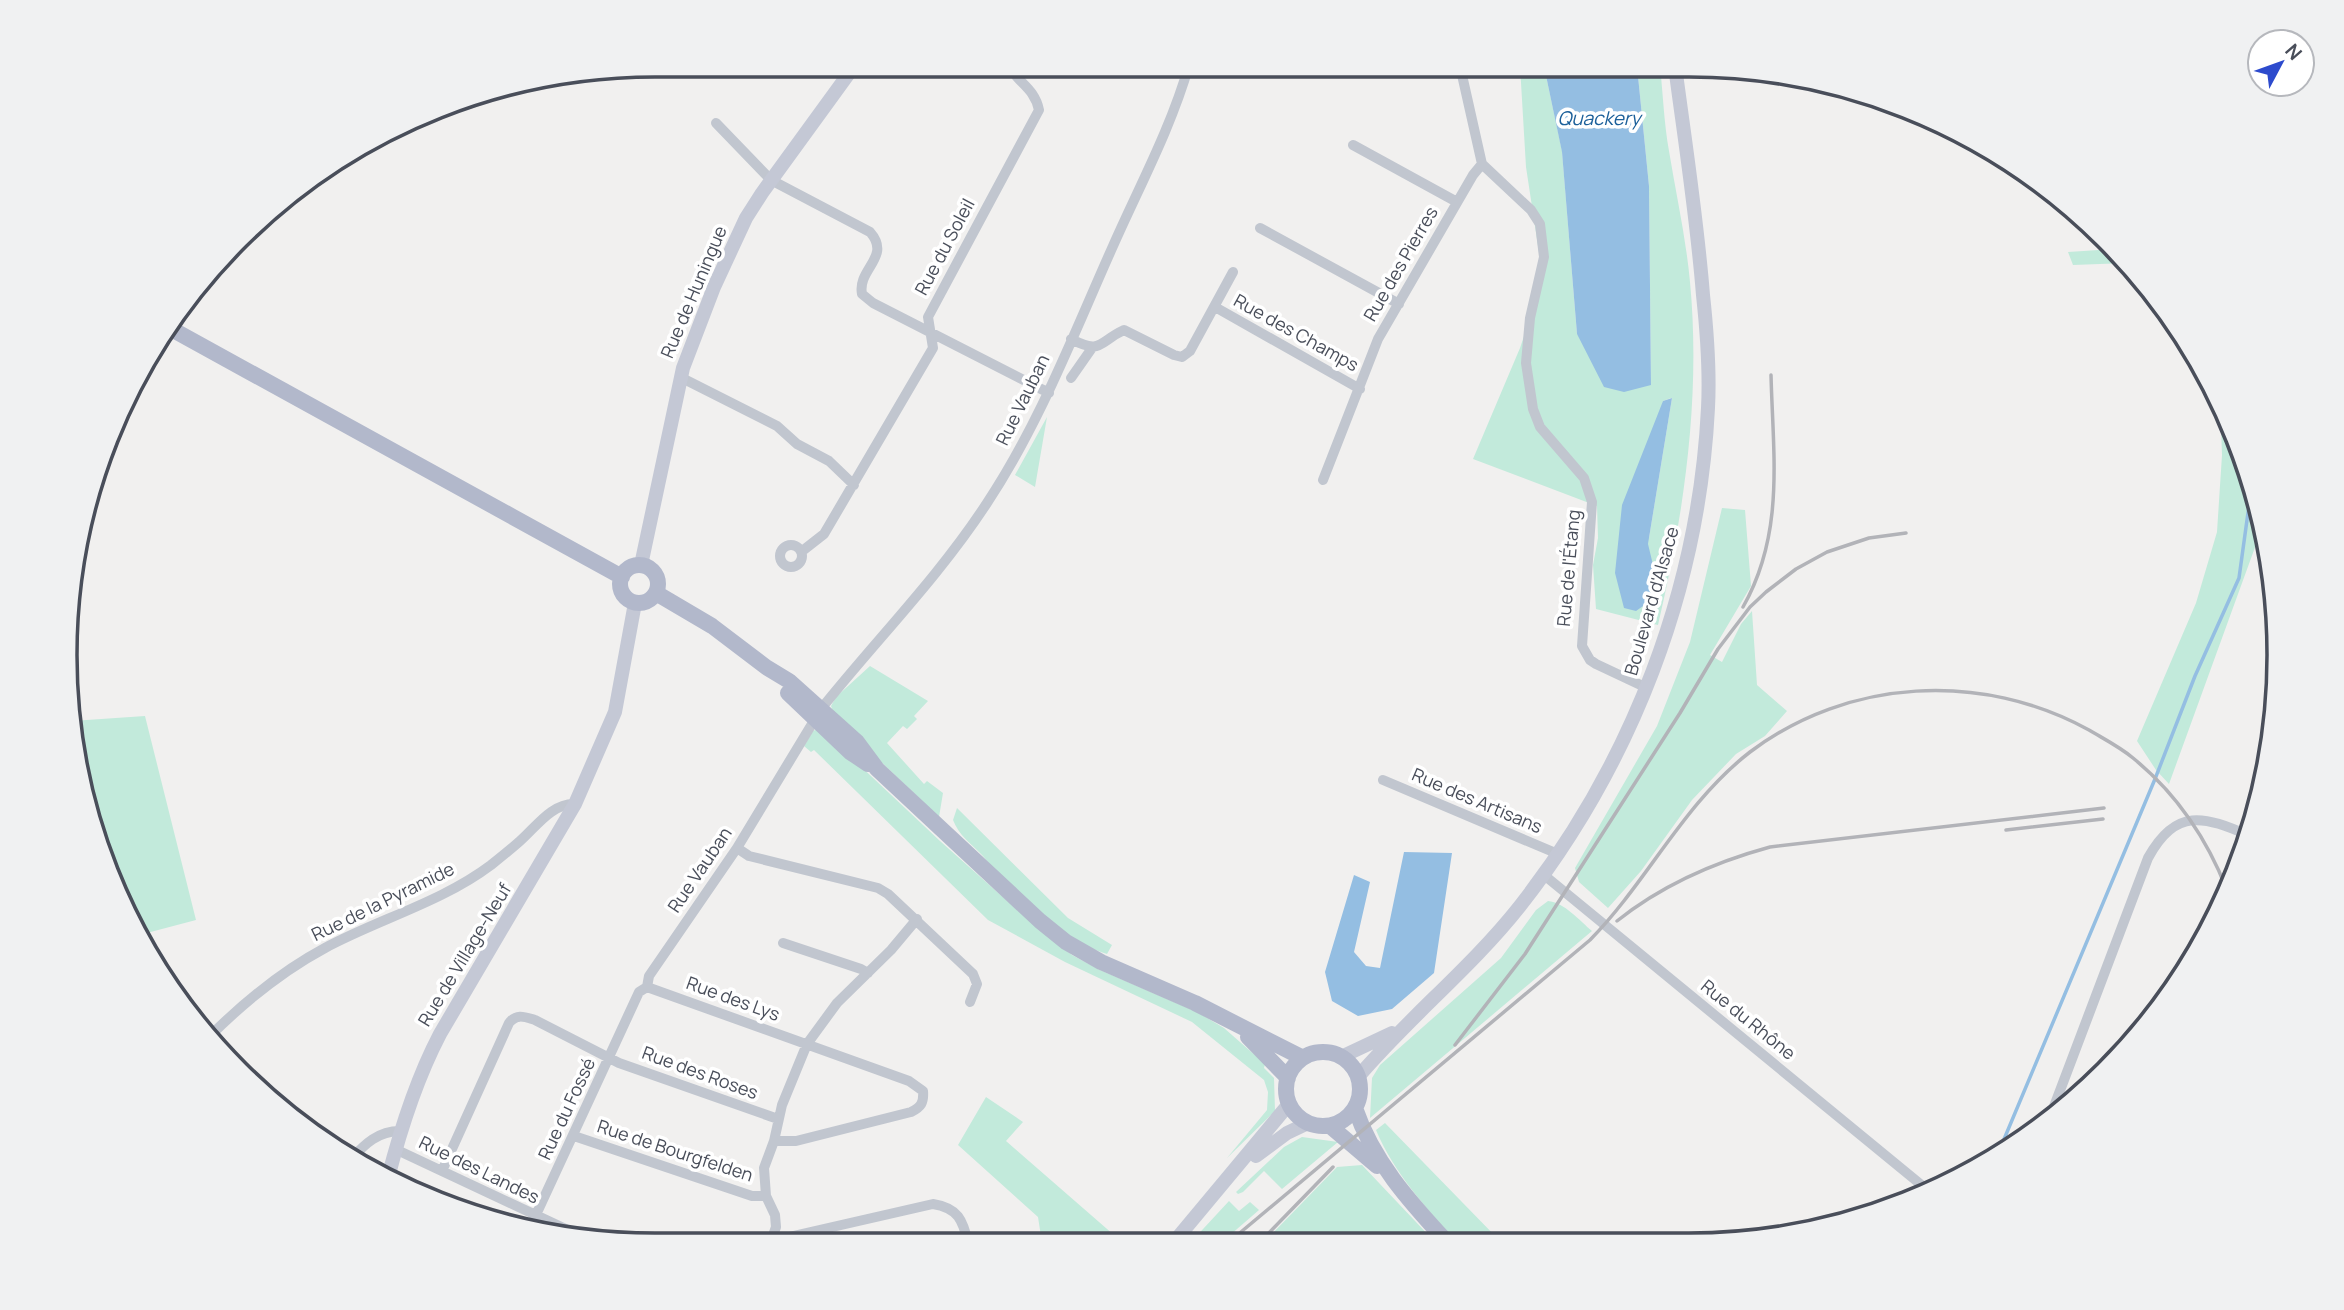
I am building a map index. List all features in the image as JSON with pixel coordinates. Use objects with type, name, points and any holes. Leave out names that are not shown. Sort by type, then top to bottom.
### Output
[{"type":"main road","points":[[176,331],[622,576]]},
{"type":"main road","points":[[641,565],[656,575],[657,587],[656,593],[646,601],[635,603],[623,595],[620,583],[629,568],[641,565]]},
{"type":"main road","points":[[656,593],[712,626],[766,667],[780,686],[818,714],[850,752],[877,769],[1066,942],[1101,962],[1195,1003],[1303,1058]]},
{"type":"main road","points":[[1235,1024],[1288,1078]]},
{"type":"main road","points":[[1322,1052],[1341,1057],[1351,1065],[1358,1077],[1360,1093],[1355,1108],[1345,1119],[1330,1126],[1308,1123],[1297,1115],[1289,1104],[1286,1091],[1288,1078],[1303,1058],[1322,1052]]},
{"type":"main road","points":[[1355,1108],[1365,1135],[1394,1182]]},
{"type":"main road","points":[[1330,1126],[1394,1182],[1439,1233]]},
{"type":"street","name":"Rue de Huningue","points":[[641,565],[680,377],[695,331],[747,218],[771,180],[846,77]]},
{"type":"street","name":"Rue du Soleil","points":[[801,552],[824,534],[933,348],[928,317],[1039,110],[1037,100],[1017,77]]},
{"type":"street","name":"Rue Vauban","points":[[634,1003],[639,992],[647,987],[649,976],[737,849],[818,714],[935,576],[987,504],[1049,393],[1154,155],[1184,77]]},
{"type":"street","points":[[1462,77],[1482,164]]},
{"type":"street","name":"Boulevard d'Alsace","points":[[1358,1077],[1405,1025],[1488,944],[1544,875],[1628,734],[1666,636],[1689,545],[1701,482],[1708,407],[1708,345],[1699,243],[1676,77]]},
{"type":"street","points":[[716,123],[771,180],[870,232],[877,240],[879,249],[860,287],[862,295],[1049,393]]},
{"type":"street","points":[[1353,145],[1457,202]]},
{"type":"street","name":"Rue des Pierres","points":[[1323,480],[1378,339],[1482,164]]},
{"type":"street","name":"Rue de l'Étang","points":[[1482,164],[1531,210],[1540,224],[1544,257],[1530,318],[1527,363],[1533,409],[1540,426],[1584,478],[1592,502],[1582,646],[1590,660],[1596,664],[1647,688]]},
{"type":"street","points":[[1260,228],[1399,304]]},
{"type":"street","points":[[1071,339],[1092,348],[1101,346],[1110,337],[1124,330],[1182,357],[1190,351],[1233,272]]},
{"type":"street","name":"Rue des Champs","points":[[1215,307],[1360,389]]},
{"type":"street","points":[[1071,378],[1092,348]]},
{"type":"street","points":[[680,377],[777,426],[797,444],[829,461],[854,485]]},
{"type":"street","points":[[575,804],[615,712],[635,603]]},
{"type":"street","name":"Rue des Artisans","points":[[1382,780],[1558,854]]},
{"type":"street","name":"Rue de la Pyramide","points":[[216,1031],[254,997],[324,948],[467,882],[520,842],[547,815],[566,804],[575,804]]},
{"type":"street","name":"Rue de Village-Neuf","points":[[390,1169],[400,1131],[422,1069],[575,804]]},
{"type":"street","points":[[2056,1102],[2155,845],[2176,826],[2190,820],[2218,822],[2239,831]]},
{"type":"street","points":[[737,849],[749,856],[878,888],[916,919],[973,974],[976,984],[970,1002]]},
{"type":"street","name":"Rue du Rhône","points":[[1544,875],[1921,1184]]},
{"type":"street","points":[[774,1233],[775,1215],[766,1196],[764,1168],[774,1141],[782,1105],[807,1044],[837,1003],[891,950],[916,919]]},
{"type":"street","points":[[783,943],[861,969],[868,974]]},
{"type":"street","name":"Rue des Lys","points":[[647,987],[909,1080],[923,1091],[921,1107],[911,1112],[796,1141],[774,1141]]},
{"type":"street","name":"Rue du Fossé","points":[[533,1220],[634,1003]]},
{"type":"street","name":"Rue des Roses","points":[[442,1171],[513,1019],[523,1016],[610,1058],[778,1119]]},
{"type":"street","name":"Boulevard d'Alsace","points":[[1341,1057],[1376,1042],[1405,1025]]},
{"type":"street","points":[[1182,1233],[1289,1104]]},
{"type":"street","points":[[1228,1180],[1287,1133],[1308,1123]]},
{"type":"street","points":[[358,1151],[368,1141],[388,1131],[400,1131]]},
{"type":"street","name":"Rue de Bourgfelden","points":[[574,1136],[752,1196],[766,1196]]},
{"type":"street","name":"Rue des Landes","points":[[395,1149],[552,1224]]},
{"type":"street","points":[[810,1233],[933,1204],[950,1208],[959,1215],[966,1233]]},
{"type":"green space","points":[[1521,77],[1546,77],[1562,151],[1577,334],[1651,385],[1649,186],[1638,77],[1661,77],[1667,140],[1688,266],[1693,325],[1693,368],[1688,455],[1676,541],[1658,625],[1596,609],[1593,565],[1598,538],[1597,506],[1473,459],[1520,348],[1543,279],[1526,167]],"holes":[[[1672,398],[1648,544],[1663,401]]]},
{"type":"green space","points":[[2102,250],[2114,263],[2073,265],[2068,252]]},
{"type":"green space","points":[[1047,417],[1035,487],[1015,475]]},
{"type":"green space","points":[[2221,430],[2236,469],[2256,544],[2169,784],[2137,741],[2196,603],[2217,532]]},
{"type":"green space","points":[[1722,508],[1745,510],[1751,586],[1710,655],[1722,662],[1741,624],[1752,611],[1757,685],[1787,711],[1765,736],[1736,754],[1692,800],[1641,871],[1608,908],[1579,882],[1575,868],[1657,726],[1690,642]]},
{"type":"green space","points":[[870,666],[928,701],[914,716],[917,719],[907,729],[903,726],[887,743],[924,784],[927,781],[943,793],[939,817],[836,719],[831,706],[836,697]]},
{"type":"green space","points":[[145,716],[196,920],[148,933],[121,876],[108,841],[88,768],[81,720]]},
{"type":"green space","points":[[820,728],[940,841],[1072,955],[1197,1012],[1224,1028],[1265,1064],[1264,1068],[1274,1078],[1275,1111],[1227,1158],[1267,1110],[1268,1092],[1264,1080],[1192,1022],[1065,962],[988,920],[814,750],[811,752],[804,746],[813,731]]},
{"type":"green space","points":[[957,808],[1068,918],[1112,945],[1107,954],[1064,932],[1001,878],[958,830],[953,820]]},
{"type":"green space","points":[[1548,901],[1566,908],[1592,931],[1370,1118],[1372,1078],[1380,1065],[1501,958],[1536,910]]},
{"type":"green space","points":[[986,1097],[1023,1122],[1006,1141],[1112,1233],[1040,1233],[1038,1217],[958,1145]]},
{"type":"green space","points":[[1385,1123],[1492,1233],[1448,1233],[1392,1161],[1376,1130]]},
{"type":"green space","points":[[1302,1137],[1338,1142],[1282,1189],[1264,1171],[1243,1192],[1236,1192],[1284,1147]]},
{"type":"green space","points":[[1362,1165],[1426,1233],[1273,1233],[1337,1167]]},
{"type":"green space","points":[[1229,1201],[1239,1211],[1250,1202],[1259,1210],[1232,1233],[1199,1233]]},
{"type":"water","name":"Quackery","points":[[1546,77],[1638,77],[1649,186],[1651,385],[1624,392],[1604,387],[1577,334],[1562,152]]},
{"type":"water","points":[[1672,398],[1648,544],[1660,594],[1636,611],[1624,608],[1615,573],[1622,505],[1663,401]]},
{"type":"water","points":[[1404,852],[1452,853],[1434,973],[1392,1009],[1358,1016],[1332,1001],[1325,972],[1354,875],[1370,882],[1354,952],[1366,966],[1380,968]]},
{"type":"waterway","points":[[2004,1140],[2155,779],[2195,676],[2239,578],[2248,510]]},
{"type":"railway","points":[[1743,607],[1756,579],[1771,522],[1774,494],[1771,375]]},
{"type":"railway","points":[[1455,1045],[1525,954],[1680,713],[1718,649],[1750,607],[1796,569],[1827,552],[1869,538],[1906,533]]},
{"type":"railway","points":[[1240,1233],[1590,940],[1630,893],[1685,819],[1726,773],[1750,752],[1788,727],[1829,709],[1872,697],[1916,691],[1961,692],[2005,698],[2048,711],[2112,743],[2149,772],[2189,818],[2222,878]]},
{"type":"railway","points":[[1617,921],[1652,896],[1690,876],[1770,847],[2104,808]]},
{"type":"railway","points":[[2006,830],[2103,819]]},
{"type":"railway","points":[[1269,1233],[1333,1167]]}]
